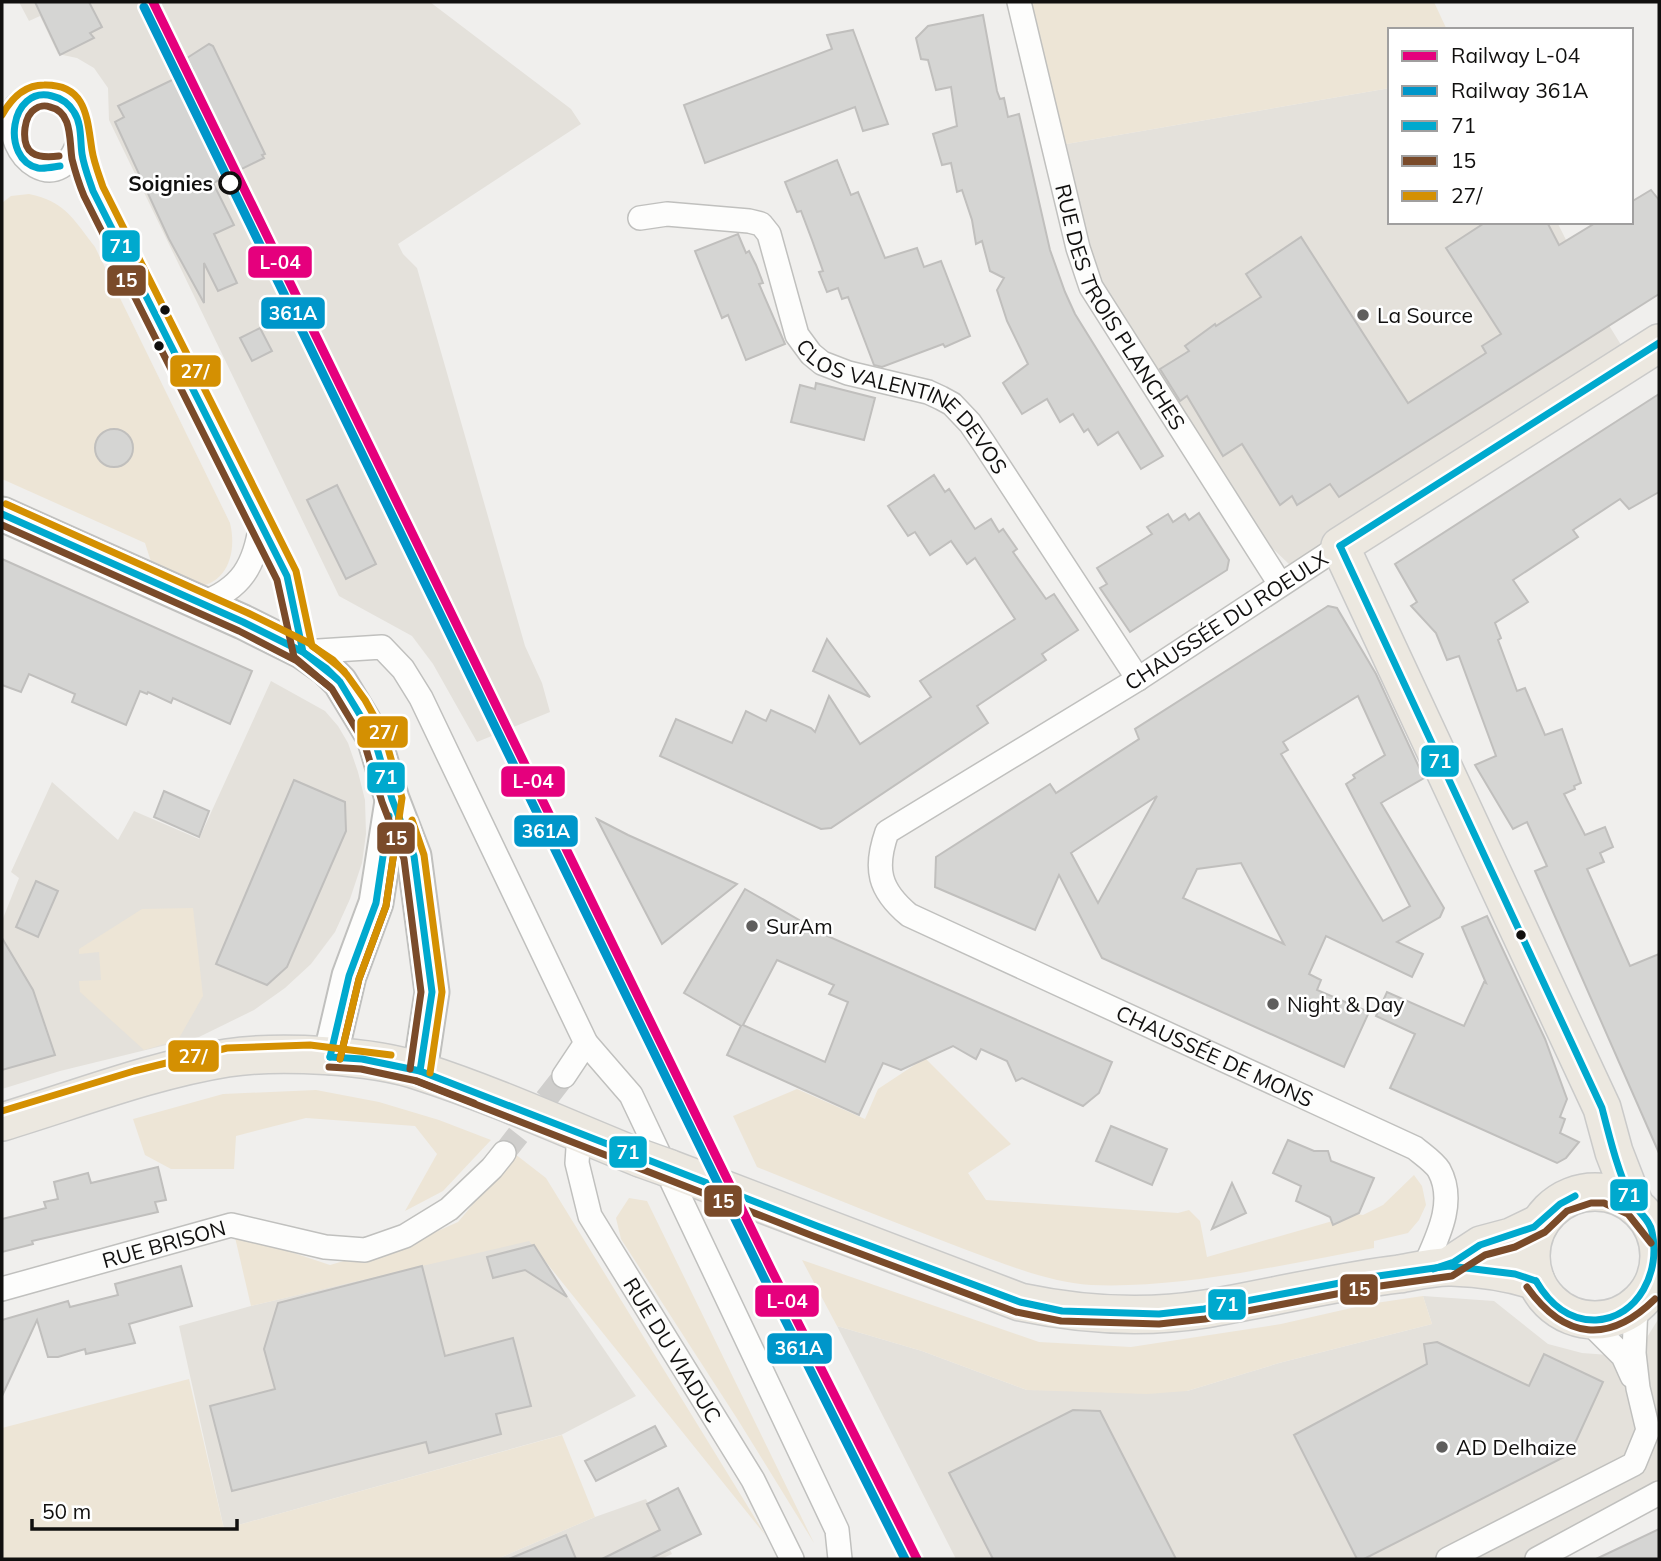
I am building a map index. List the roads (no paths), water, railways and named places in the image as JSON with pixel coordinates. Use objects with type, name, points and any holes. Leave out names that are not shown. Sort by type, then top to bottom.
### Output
[{"type":"main road","name":"CHAUSSÉE DU ROEULX","points":[[1340,546],[1659,343]]},
{"type":"main road","points":[[1340,546],[1602,1108],[1658,1251],[1657,1272],[1648,1296],[1621,1315],[1604,1320],[1587,1320],[1559,1310],[1545,1297],[1531,1266],[1531,1251],[1540,1223]]},
{"type":"main road","points":[[2,1122],[153,1075],[227,1058],[265,1055],[362,1059],[420,1071],[1020,1302],[1062,1311],[1159,1314],[1204,1309],[1371,1277],[1436,1268],[1515,1274],[1536,1281]]},
{"type":"main road","points":[[1575,1195],[1590,1174],[1607,1126]]},
{"type":"main road","points":[[1436,1268],[1481,1245],[1511,1237],[1540,1223],[1561,1202],[1575,1195],[1606,1193],[1621,1198],[1649,1224]]},
{"type":"street","name":"RUE DES TROIS PLANCHES","points":[[1019,2],[1078,248],[1091,287],[1280,584]]},
{"type":"street","points":[[80,135],[77,148],[70,158],[60,166],[48,170],[25,166],[15,158],[4,141],[9,116],[16,106],[27,98],[52,96],[73,110],[79,122],[83,160],[93,191],[287,576],[303,652]]},
{"type":"street","points":[[60,166],[71,169],[93,191]]},
{"type":"street","name":"CLOS VALENTINE DEVOS","points":[[640,218],[667,214],[749,220],[761,224],[769,234],[797,335],[811,354],[822,363],[841,371],[928,392],[952,404],[983,442],[1138,679]]},
{"type":"street","points":[[2,514],[303,652],[340,682],[374,738],[392,799],[414,856],[432,992],[420,1071]]},
{"type":"street","points":[[200,604],[219,597],[236,584],[251,564],[258,546],[261,523]]},
{"type":"street","name":"CHAUSSÉE DU ROEULX","points":[[892,901],[883,884],[880,868],[880,851],[887,832],[1138,679],[1340,546]]},
{"type":"street","points":[[303,652],[382,647],[403,669],[421,698],[586,1043],[631,1095],[837,1530],[840,1559]]},
{"type":"street","points":[[330,1056],[349,976],[376,903],[392,799]]},
{"type":"street","name":"CHAUSSÉE DE MONS","points":[[892,901],[909,915],[1415,1147],[1439,1169],[1446,1199],[1436,1268]]},
{"type":"street","points":[[564,1076],[586,1043]]},
{"type":"street","name":"RUE DU VIADUC","points":[[579,1133],[577,1163],[590,1216],[753,1480],[792,1559]]},
{"type":"street","name":"RUE BRISON","points":[[2,1289],[231,1225],[325,1247],[365,1250],[405,1236],[449,1209],[504,1153]]},
{"type":"street","points":[[1638,1388],[1634,1353],[1648,1296]]},
{"type":"street","points":[[1448,1559],[1634,1464],[1654,1436],[1638,1388],[1623,1356],[1587,1320]]},
{"type":"street","points":[[1537,1559],[1659,1493]]},
{"type":"tunnel","points":[[504,1153],[564,1076]]},
{"type":"rail line","name":"L-04","points":[[153,2],[772,1271],[917,1559]]},
{"type":"rail line","name":"361A","points":[[144,7],[763,1276],[905,1559]]},
{"type":"place","name":"Soignies","points":[[230,183]]},
{"type":"place","name":"La Source","points":[[1363,315]]},
{"type":"place","name":"SurAm","points":[[752,926]]},
{"type":"place","name":"Night & Day","points":[[1273,1004]]},
{"type":"place","name":"AD Delhaize","points":[[1442,1447]]}]
